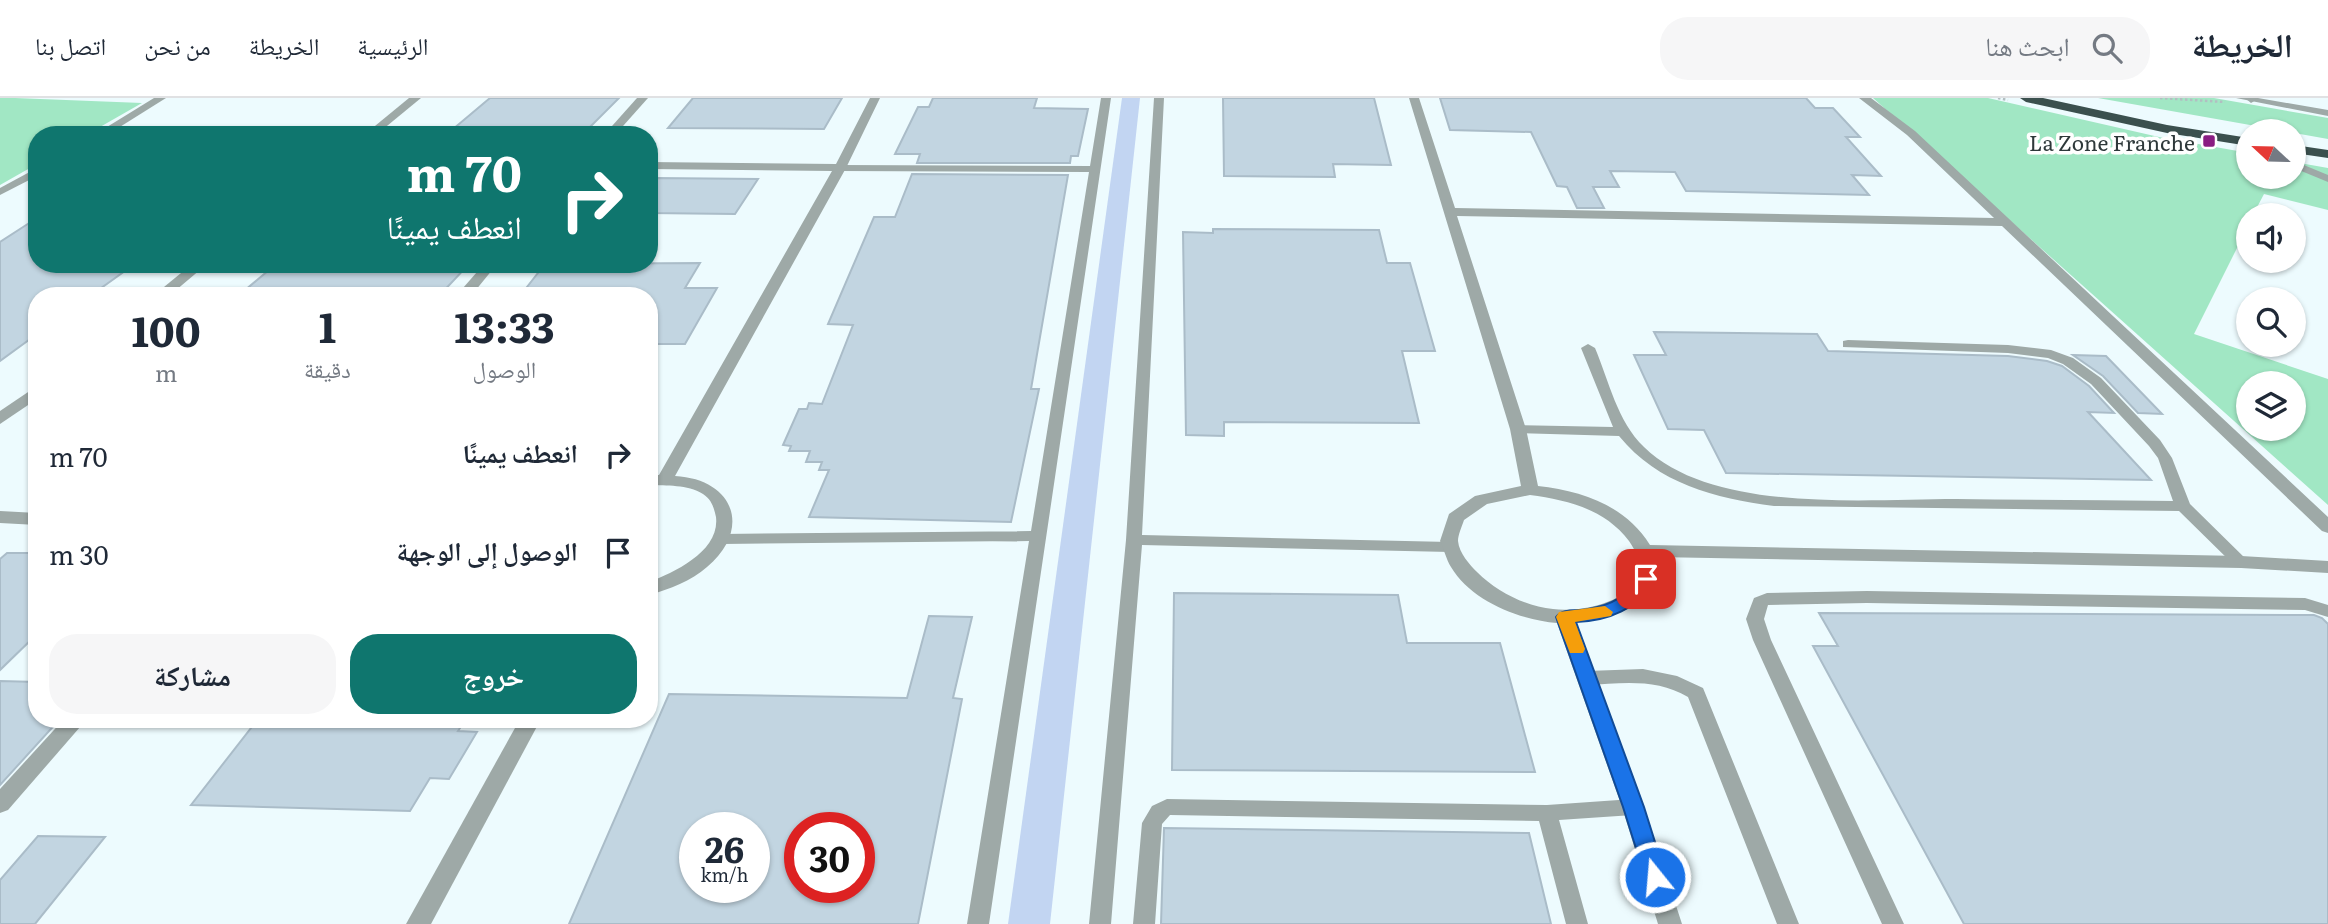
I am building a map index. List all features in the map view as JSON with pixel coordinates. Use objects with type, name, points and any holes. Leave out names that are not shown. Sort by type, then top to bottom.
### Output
[{"type":"highway","points":[[2026,98],[2167,129],[2236,140]]},
{"type":"highway","points":[[2063,98],[2236,132]]},
{"type":"highway","points":[[2306,143],[2328,146]]},
{"type":"highway","points":[[2306,151],[2328,154]]},
{"type":"street","points":[[380,126],[416,98]]},
{"type":"street","points":[[617,126],[643,98]]},
{"type":"street","points":[[658,478],[840,168],[875,98]]},
{"type":"street","points":[[1414,98],[1518,429],[1530,489]]},
{"type":"street","points":[[1864,98],[1911,132],[2328,527]]},
{"type":"street","points":[[658,165],[840,168]]},
{"type":"street","points":[[1449,212],[2006,222]]},
{"type":"street","points":[[172,287],[189,273]]},
{"type":"street","points":[[471,287],[483,273]]},
{"type":"street","points":[[0,419],[28,398]]},
{"type":"street","points":[[658,480],[710,491],[723,504],[727,520],[722,539],[708,557],[687,573],[658,585]]},
{"type":"street","points":[[1530,489],[1578,498],[1620,520],[1644,551],[1648,565],[1646,579],[1639,592],[1626,603],[1588,616],[1565,617],[1532,612],[1502,601],[1476,586],[1458,567],[1450,547],[1450,528],[1460,511],[1478,499],[1502,491],[1530,489]]},
{"type":"street","points":[[0,517],[28,519]]},
{"type":"street","points":[[1644,551],[2241,562],[2328,567]]},
{"type":"street","points":[[1565,617],[1633,807],[1670,924]]},
{"type":"street","points":[[0,804],[69,728]]},
{"type":"street","points":[[418,924],[526,728]]},
{"type":"lane","points":[[114,126],[162,98]]},
{"type":"lane","points":[[978,924],[1106,98]]},
{"type":"lane","points":[[1100,924],[1134,540],[1159,98]]},
{"type":"lane","points":[[2247,99],[2328,113]]},
{"type":"lane","points":[[840,168],[1094,169]]},
{"type":"lane","points":[[2306,169],[2328,178]]},
{"type":"lane","points":[[0,192],[28,176]]},
{"type":"lane","points":[[1848,344],[2008,349],[2051,354],[2068,361],[2096,381],[2155,443],[2165,458],[2183,506],[2241,562]]},
{"type":"lane","points":[[1588,348],[1623,432],[1643,456],[1681,477],[1734,496],[1758,501],[2183,506]]},
{"type":"lane","points":[[1518,429],[1623,432]]},
{"type":"lane","points":[[722,539],[1037,536]]},
{"type":"lane","points":[[1134,540],[1450,547]]},
{"type":"lane","points":[[1893,924],[1762,640],[1755,619],[1760,602],[1768,599],[1867,597],[2305,604],[2328,611]]},
{"type":"lane","points":[[1587,678],[1662,676],[1682,682],[1696,692],[1788,924]]},
{"type":"lane","points":[[1144,924],[1152,823],[1159,812],[1167,807],[1548,813],[1633,807]]},
{"type":"lane","points":[[1548,813],[1577,924]]},
{"type":"path","points":[[2160,98],[2237,102],[2247,99]]},
{"type":"green space","points":[[0,98],[142,103],[102,126],[28,126],[28,169],[0,185]]},
{"type":"green space","points":[[1873,98],[1988,98],[2159,137],[2236,151],[2236,189],[2306,189],[2306,164],[2328,168],[2328,210],[2264,194],[2259,203],[2236,203],[2236,250],[2194,334],[2236,348],[2236,357],[2262,357],[2304,371],[2236,371],[2236,423]]},
{"type":"green space","points":[[2098,98],[2214,98],[2328,118],[2328,139],[2306,135],[2306,119],[2236,119],[2236,123]]},
{"type":"green space","points":[[2306,372],[2328,379],[2328,505],[2256,441],[2306,441]]},
{"type":"building","points":[[490,98],[619,98],[591,126],[457,126]]},
{"type":"building","points":[[693,98],[842,98],[824,129],[668,128]]},
{"type":"building","points":[[933,98],[1037,98],[1034,108],[1088,109],[1078,156],[1071,156],[1070,163],[917,163],[920,154],[895,154],[918,107],[929,107]]},
{"type":"building","points":[[1223,98],[1374,98],[1391,165],[1333,164],[1335,177],[1224,176]]},
{"type":"building","points":[[1440,98],[1806,98],[1815,108],[1833,108],[1860,137],[1846,137],[1881,176],[1852,175],[1869,195],[1686,191],[1675,172],[1610,171],[1619,187],[1593,187],[1604,208],[1577,208],[1567,187],[1557,186],[1531,132],[1450,130]]},
{"type":"building","points":[[912,174],[1068,175],[1031,389],[1039,389],[1011,522],[809,517],[829,470],[819,470],[822,462],[806,462],[810,451],[789,451],[791,446],[783,445],[799,409],[807,409],[809,403],[822,404],[853,325],[828,324],[874,217],[895,217]]},
{"type":"building","points":[[658,178],[758,179],[735,214],[658,213]]},
{"type":"building","points":[[28,224],[28,273],[122,273],[103,287],[28,287],[28,341],[0,361],[0,242]]},
{"type":"building","points":[[1213,229],[1379,230],[1387,263],[1410,263],[1435,351],[1402,351],[1419,423],[1224,422],[1224,436],[1186,435],[1183,232],[1213,233]]},
{"type":"building","points":[[658,263],[700,263],[685,288],[717,288],[685,344],[658,344],[658,287],[527,287],[538,273],[658,273]]},
{"type":"building","points":[[265,273],[461,273],[447,287],[249,287]]},
{"type":"building","points":[[1654,332],[1817,334],[1828,351],[2008,356],[2047,361],[2062,366],[2089,386],[2114,413],[2088,412],[2151,480],[1726,473],[1704,430],[1668,429],[1634,355],[1666,355]]},
{"type":"building","points":[[2073,355],[2106,356],[2162,414],[2138,413],[2103,376]]},
{"type":"building","points":[[7,553],[28,553],[28,643],[0,670],[0,559]]},
{"type":"building","points":[[1174,593],[1398,595],[1407,643],[1500,643],[1535,772],[1172,770]]},
{"type":"building","points":[[1819,613],[2314,615],[2322,618],[2328,624],[2328,924],[1964,924],[1813,646],[1838,646]]},
{"type":"building","points":[[929,616],[972,617],[953,698],[962,699],[918,924],[569,924],[654,728],[658,728],[658,719],[669,694],[907,698]]},
{"type":"building","points":[[0,681],[28,682],[28,728],[52,728],[0,785]]},
{"type":"building","points":[[251,728],[460,728],[458,731],[477,732],[449,779],[430,778],[410,811],[191,805]]},
{"type":"building","points":[[1164,828],[1529,833],[1551,924],[1161,924]]},
{"type":"building","points":[[38,836],[105,837],[35,924],[0,924],[0,880]]},
{"type":"waterway","points":[[1029,924],[1131,98]]},
{"type":"slow traffic","points":[[1576,649],[1565,617],[1605,612]]},
{"type":"place","name":"La Zone Franche","points":[[2209,141]]},
{"type":"route","points":[[1646,579],[1639,592],[1626,603],[1609,611],[1588,616],[1565,617],[1633,807],[1655,877]]}]
